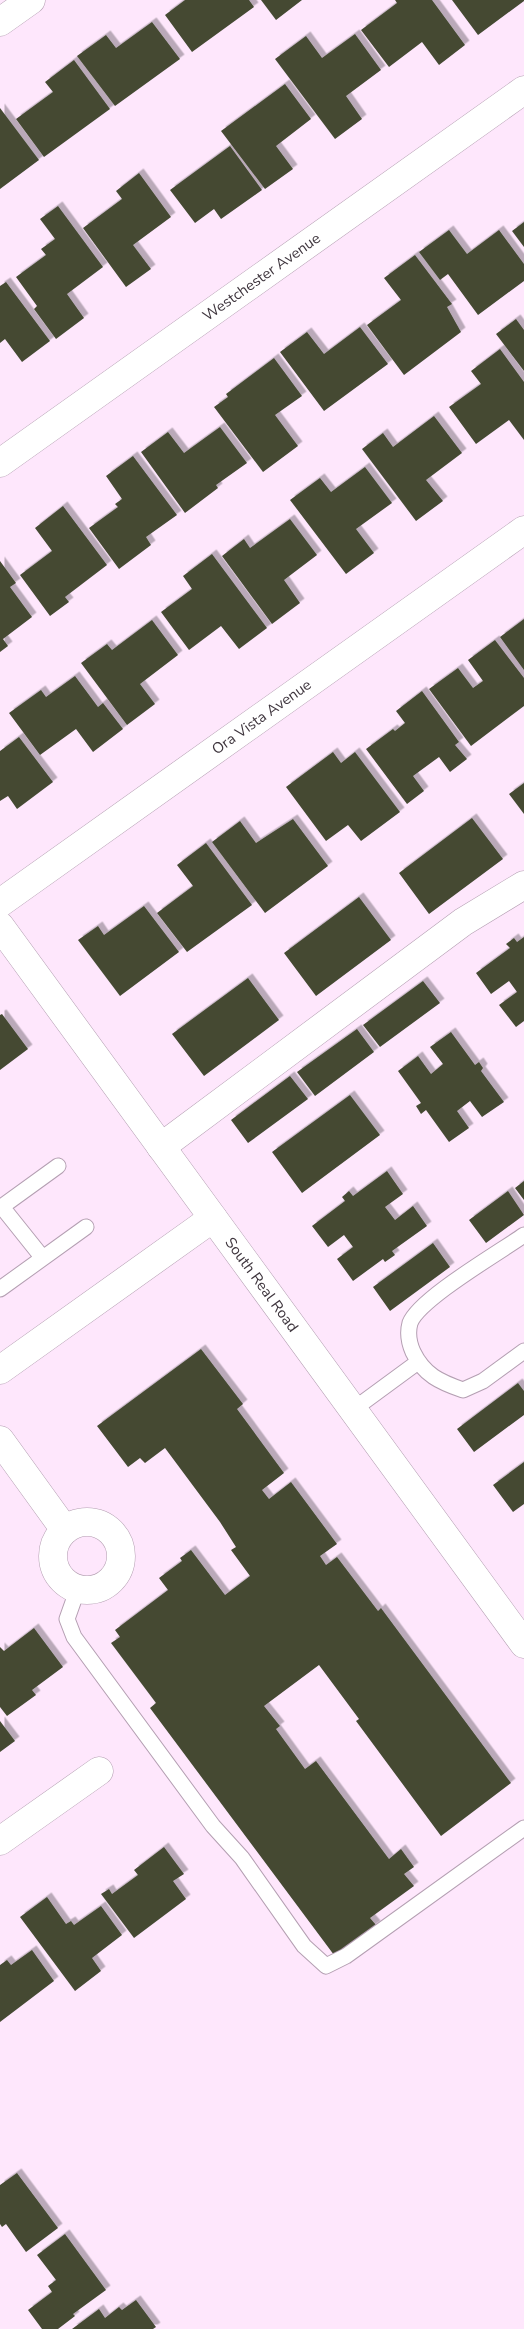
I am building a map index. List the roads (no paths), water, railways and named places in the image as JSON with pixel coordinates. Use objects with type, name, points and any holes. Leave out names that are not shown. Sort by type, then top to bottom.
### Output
[{"type":"street","points":[[0,22],[31,0]]},
{"type":"street","name":"Westchester Avenue","points":[[0,463],[524,90]]},
{"type":"street","name":"Ora Vista Avenue","points":[[0,903],[524,530]]},
{"type":"street","points":[[161,1148],[462,922],[524,885]]},
{"type":"street","name":"South Real Road","points":[[0,926],[524,1644]]},
{"type":"street","points":[[0,1370],[213,1218]]},
{"type":"street","points":[[0,1440],[65,1530]]},
{"type":"street","points":[[90,1522],[103,1526],[113,1534],[120,1546],[121,1559],[117,1572],[108,1582],[97,1589],[83,1590],[78,1588],[71,1586],[60,1578],[54,1566],[53,1553],[56,1540],[65,1530],[77,1523],[90,1522]]},
{"type":"street","points":[[0,1841],[98,1771]]},
{"type":"lane","points":[[42,1257],[1,1208],[58,1166]]},
{"type":"lane","points":[[0,1289],[86,1227]]},
{"type":"lane","points":[[524,1235],[427,1302],[411,1322],[408,1341],[418,1362],[436,1380],[463,1390],[482,1381],[524,1351]]},
{"type":"lane","points":[[354,1409],[418,1362]]},
{"type":"lane","points":[[78,1588],[67,1619],[74,1637],[213,1826],[242,1858],[304,1946],[326,1966],[346,1956],[524,1828]]}]
